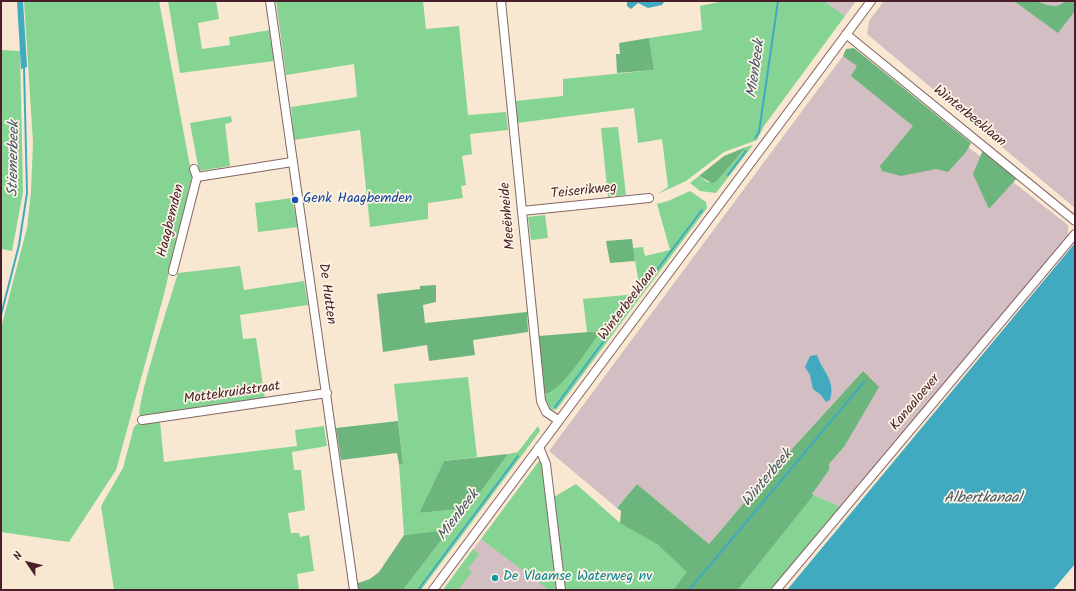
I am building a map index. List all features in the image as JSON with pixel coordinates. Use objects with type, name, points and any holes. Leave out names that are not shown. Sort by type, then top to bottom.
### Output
[{"type":"street","name":"De Hutten","points":[[270,1],[354,590]]},
{"type":"street","name":"Meeënheide","points":[[501,1],[541,401],[546,412],[558,420]]},
{"type":"street","name":"Winterbeeklaan","points":[[433,590],[871,1]]},
{"type":"street","name":"Winterbeeklaan","points":[[846,34],[1075,221]]},
{"type":"street","name":"Haagbemden","points":[[174,271],[195,173],[292,162]]},
{"type":"street","name":"Teiserikweg","points":[[522,211],[649,198]]},
{"type":"street","name":"Kanaaloever","points":[[776,590],[1075,234]]},
{"type":"street","name":"Mottekruidstraat","points":[[142,420],[327,393]]},
{"type":"street","points":[[539,447],[546,464],[561,590]]},
{"type":"shaded area","points":[[824,1],[856,1],[845,16]]},
{"type":"shaded area","points":[[884,1],[1075,1],[1075,208],[867,34],[869,21]]},
{"type":"shaded area","points":[[843,56],[853,57],[1068,225],[1068,236],[841,507],[812,494],[828,470],[829,464],[844,447],[863,371],[760,484],[709,544],[637,484],[617,508],[549,451]]},
{"type":"shaded area","points":[[481,539],[528,573],[549,590],[443,590]]},
{"type":"green space","points":[[24,1],[159,1],[192,177],[163,298],[116,470],[69,542],[1,532],[1,328],[27,228],[31,192],[33,142]]},
{"type":"green space","points":[[168,1],[216,1],[219,19],[198,23],[202,49],[230,45],[229,37],[270,30],[274,61],[180,73]]},
{"type":"green space","points":[[276,1],[423,1],[426,29],[459,26],[468,115],[506,112],[508,130],[470,134],[472,154],[462,156],[466,185],[461,186],[463,198],[428,203],[428,219],[370,227],[360,130],[294,140],[291,107],[357,97],[354,64],[286,75]]},
{"type":"green space","points":[[724,1],[824,1],[845,16],[764,126],[757,140],[724,152],[686,181],[658,194],[668,187],[662,139],[638,143],[634,108],[517,123],[516,101],[563,96],[563,79],[654,70],[649,38],[702,30],[700,6]]},
{"type":"green space","points":[[1014,1],[1032,1],[1050,6],[1058,6],[1066,1],[1075,1],[1075,11],[1058,33]]},
{"type":"green space","points":[[649,38],[654,70],[617,73],[616,54],[620,54],[619,43]]},
{"type":"green space","points":[[854,48],[971,143],[966,152],[948,172],[936,169],[901,176],[882,171],[880,166],[913,126],[851,76],[857,66],[843,56],[846,49]]},
{"type":"green space","points":[[1,50],[20,51],[23,192],[12,251],[1,249]]},
{"type":"green space","points":[[231,116],[232,122],[225,124],[230,166],[199,171],[190,123]]},
{"type":"green space","points":[[618,127],[626,195],[608,197],[601,128]]},
{"type":"green space","points":[[753,145],[716,193],[700,191],[690,183],[699,176],[707,182],[717,181],[746,147]]},
{"type":"green space","points":[[746,147],[717,181],[712,183],[699,176],[724,156]]},
{"type":"green space","points":[[983,150],[1017,178],[989,209],[973,174]]},
{"type":"green space","points":[[690,191],[706,202],[707,208],[557,409],[554,410],[548,408],[546,406],[544,394],[546,394],[600,331],[587,332],[583,299],[637,294],[640,291],[633,248],[643,247],[645,256],[670,250],[657,204],[668,201]]},
{"type":"green space","points":[[292,198],[298,227],[258,232],[255,203]]},
{"type":"green space","points":[[545,215],[548,238],[531,240],[528,217]]},
{"type":"green space","points":[[632,239],[635,261],[610,263],[606,241]]},
{"type":"green space","points":[[240,266],[244,290],[304,281],[308,305],[240,315],[243,339],[256,338],[265,399],[140,416],[143,391],[178,273]]},
{"type":"green space","points":[[436,285],[436,302],[423,305],[425,323],[527,312],[528,332],[473,340],[475,355],[429,361],[427,345],[383,352],[377,294],[420,289],[420,286]]},
{"type":"green space","points":[[601,331],[583,357],[559,386],[551,392],[544,394],[539,336]]},
{"type":"green space","points":[[863,371],[879,387],[844,447],[829,464],[829,470],[812,494],[814,495],[738,590],[673,590],[687,572],[658,545],[620,523],[621,511],[617,508],[637,484],[709,544],[760,484]]},
{"type":"green space","points":[[468,377],[477,457],[444,461],[419,513],[469,508],[508,454],[518,452],[538,426],[540,431],[421,590],[403,590],[448,531],[404,535],[399,464],[403,464],[394,384]]},
{"type":"green space","points":[[398,421],[403,464],[399,464],[397,453],[341,460],[336,428]]},
{"type":"green space","points":[[160,422],[164,462],[297,446],[295,430],[324,426],[327,446],[292,452],[294,470],[301,470],[305,510],[288,513],[291,533],[299,533],[300,537],[309,535],[314,571],[297,574],[299,590],[114,590],[101,506],[123,468],[134,427],[137,424]]},
{"type":"green space","points":[[508,454],[469,508],[419,513],[444,461]]},
{"type":"green space","points":[[542,457],[558,590],[549,590],[481,539]]},
{"type":"green space","points":[[576,484],[619,522],[658,545],[688,572],[673,590],[563,590],[552,498]]},
{"type":"green space","points":[[814,495],[841,507],[771,590],[738,590]]},
{"type":"green space","points":[[449,530],[403,590],[358,590],[358,583],[370,579],[379,572],[404,535]]},
{"type":"green space","points":[[473,549],[479,554],[468,569],[472,572],[458,590],[443,590]]},
{"type":"water","points":[[17,1],[23,1],[27,67],[21,69]]},
{"type":"water","points":[[627,1],[664,2],[662,5],[648,8],[638,3],[631,9],[627,6]]},
{"type":"water","name":"Albertkanaal","points":[[1075,243],[1075,564],[1053,590],[787,590]]},
{"type":"water","points":[[817,355],[830,381],[830,400],[826,402],[821,395],[813,389],[810,375],[805,367],[810,356]]},
{"type":"waterway","name":"Mienbeek","points":[[755,138],[759,132],[778,1]]},
{"type":"waterway","name":"Stiemerbeek","points":[[1,315],[19,245],[27,193],[24,66]]},
{"type":"waterway","name":"Mienbeek","points":[[728,175],[746,151]]},
{"type":"waterway","name":"Mienbeek","points":[[641,291],[702,210]]},
{"type":"waterway","name":"Mienbeek","points":[[555,407],[637,296]]},
{"type":"waterway","name":"Winterbeek","points":[[689,590],[864,382]]},
{"type":"waterway","name":"Mienbeek","points":[[418,590],[518,456]]},
{"type":"place","name":"Genk Haagbemden","points":[[295,200]]},
{"type":"place","name":"De Vlaamse Waterweg nv","points":[[495,578]]}]
